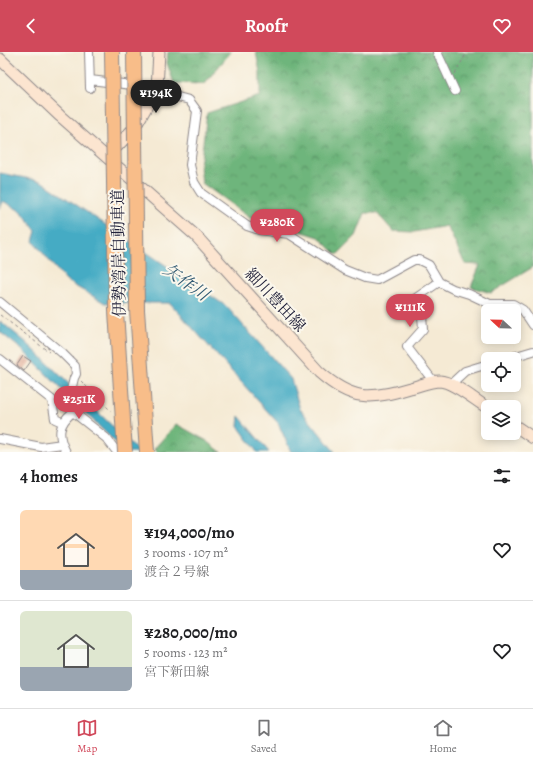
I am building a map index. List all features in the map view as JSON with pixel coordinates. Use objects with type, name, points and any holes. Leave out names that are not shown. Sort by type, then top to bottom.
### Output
[{"type":"highway","name":"伊勢湾岸自動車道","points":[[112,52],[116,303],[125,452]]},
{"type":"highway","name":"伊勢湾岸自動車道","points":[[134,52],[137,310],[147,452]]},
{"type":"main road","points":[[107,157],[135,127],[157,88],[159,52]]},
{"type":"main road","name":"細川豊田線","points":[[0,59],[60,116],[196,236],[320,372],[335,385],[356,395],[371,397],[387,395],[439,381],[451,384],[481,403]]},
{"type":"main road","points":[[521,430],[533,438]]},
{"type":"street","points":[[89,52],[90,84],[157,88],[189,100],[197,111],[190,165],[194,182],[201,193],[247,226],[259,230],[289,234],[345,270],[365,278],[377,280],[414,260],[419,260],[429,265],[440,282],[490,304],[513,304],[523,310],[533,325]]},
{"type":"street","points":[[437,52],[455,91]]},
{"type":"street","points":[[434,382],[407,347],[423,329],[422,315],[413,300],[440,282]]},
{"type":"street","points":[[0,302],[74,366],[76,374],[69,399],[73,412],[106,438],[117,452]]},
{"type":"street","points":[[521,355],[533,351]]},
{"type":"street","points":[[0,359],[52,400],[55,419],[62,422]]},
{"type":"street","points":[[451,384],[465,371],[481,366]]},
{"type":"street","points":[[66,452],[62,444],[62,422],[73,412]]},
{"type":"street","points":[[0,440],[41,447],[62,444]]},
{"type":"path","points":[[451,81],[466,52]]},
{"type":"green space","points":[[168,52],[231,52],[204,84],[174,83],[167,63]]},
{"type":"green space","points":[[256,52],[533,52],[533,267],[491,293],[471,287],[480,265],[465,264],[447,226],[414,232],[393,231],[377,213],[365,213],[356,236],[337,255],[319,237],[291,228],[257,223],[202,183],[200,166],[207,113],[260,96],[260,72]]},
{"type":"green space","points":[[176,424],[207,441],[221,452],[157,452],[154,449]]},
{"type":"water","name":"矢作川","points":[[0,173],[41,181],[226,306],[291,379],[300,409],[335,452],[291,452],[278,423],[170,303],[105,303],[66,281],[33,241],[36,231],[22,212],[3,201],[0,209]]},
{"type":"water","points":[[0,321],[27,343],[139,452],[125,452],[21,349],[0,332]]},
{"type":"water","points":[[239,416],[269,452],[257,452],[238,426]]},
{"type":"building","points":[[23,356],[31,361],[24,371],[17,365]]}]
